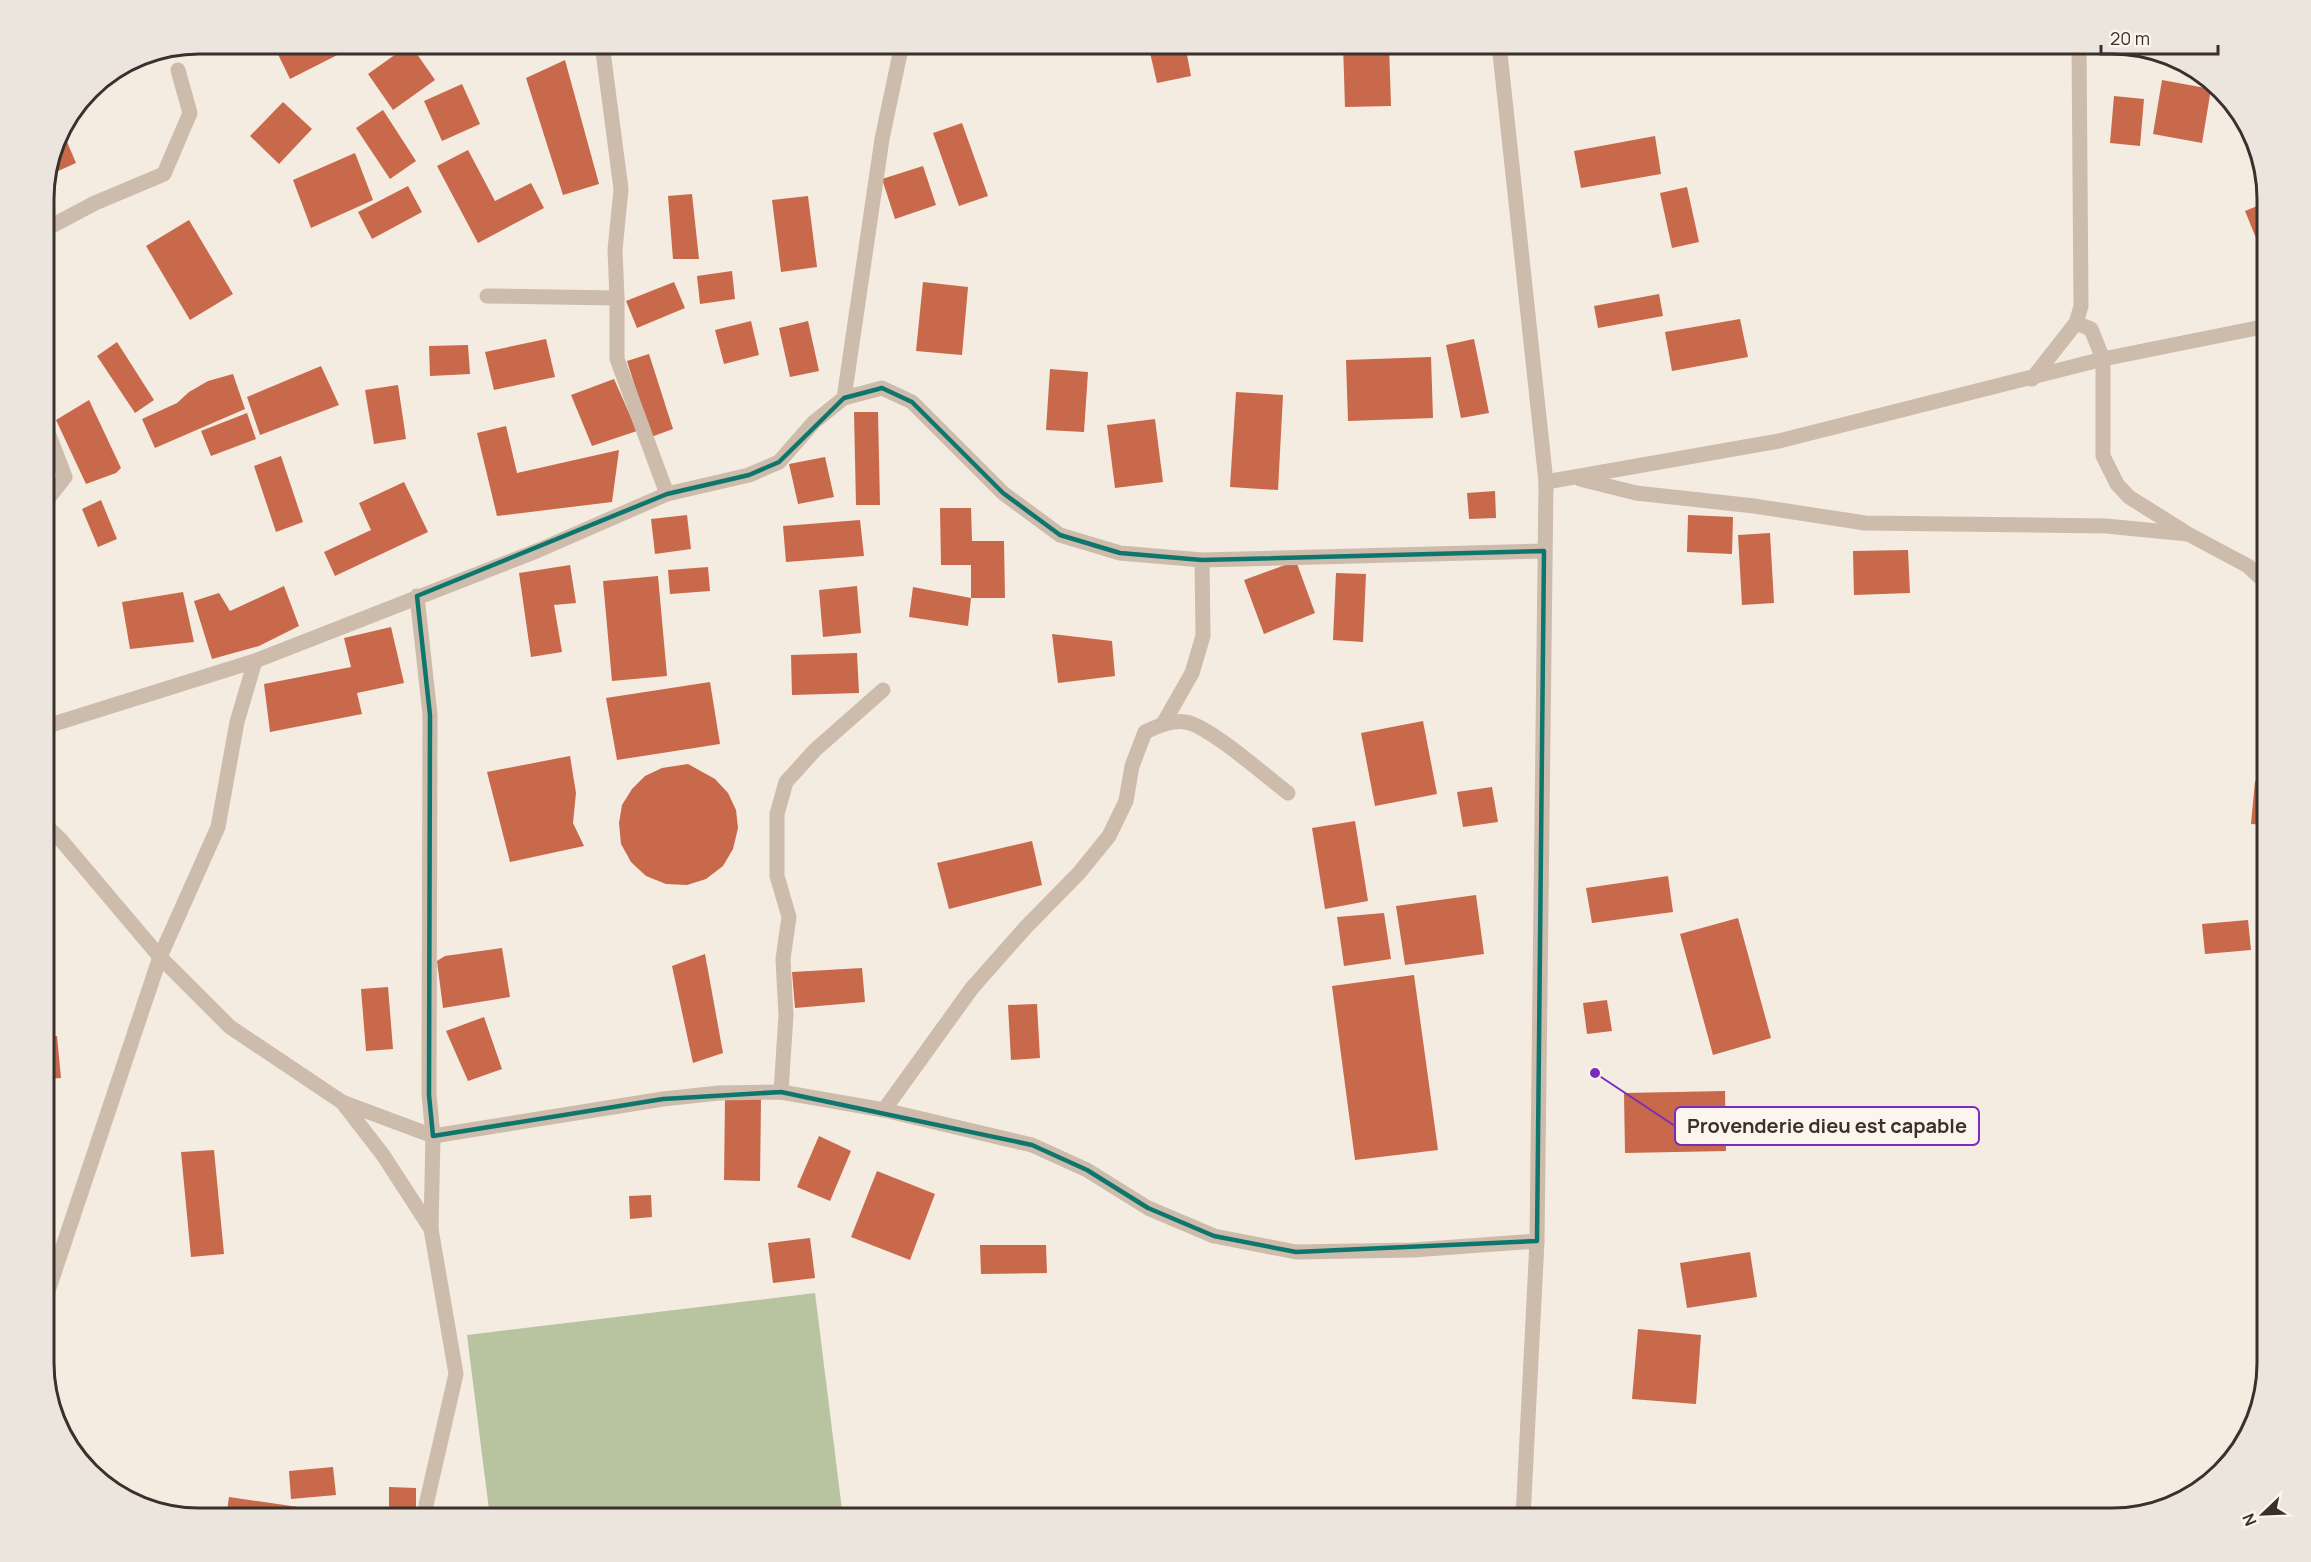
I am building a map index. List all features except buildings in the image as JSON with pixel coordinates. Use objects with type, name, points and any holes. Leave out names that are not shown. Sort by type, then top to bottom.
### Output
[{"type":"street","points":[[603,54],[621,189],[615,250],[618,298],[617,359],[667,494]]},
{"type":"street","points":[[844,398],[882,139],[900,54]]},
{"type":"street","points":[[1500,54],[1546,482],[1538,1241],[1525,1508]]},
{"type":"street","points":[[2032,378],[2076,322],[2081,306],[2079,54]]},
{"type":"street","points":[[54,225],[95,203],[165,174],[190,114],[178,70]]},
{"type":"street","points":[[488,296],[618,298]]},
{"type":"street","points":[[2076,322],[2091,329],[2103,359],[2103,456],[2117,484],[2129,497],[2188,534],[2248,566],[2257,574]]},
{"type":"street","points":[[1546,482],[1779,441],[2103,359],[2257,328]]},
{"type":"street","points":[[54,724],[255,661],[539,550],[667,494],[748,475],[779,462],[814,422],[844,398],[882,388],[912,402],[1003,493],[1060,535],[1120,553],[1203,560],[1544,551]]},
{"type":"street","points":[[54,448],[65,477],[54,491]]},
{"type":"street","points":[[1574,477],[1636,494],[1754,506],[1865,523],[2106,526],[2188,534]]},
{"type":"street","points":[[1163,724],[1192,673],[1203,636],[1203,560]]},
{"type":"street","points":[[417,596],[430,715],[429,1095],[434,1136],[431,1229],[456,1374],[426,1508]]},
{"type":"street","points":[[54,1274],[117,1088],[132,1032],[160,957],[218,827],[237,722],[255,661]]},
{"type":"street","points":[[782,1092],[786,1015],[783,959],[789,917],[777,876],[777,814],[786,782],[815,750],[883,690]]},
{"type":"street","points":[[885,1110],[972,988],[1109,836],[1126,801],[1132,766],[1145,732],[1163,724],[1186,722],[1207,731],[1288,793]]},
{"type":"street","points":[[54,833],[160,957],[230,1026],[342,1102],[434,1136],[663,1099],[719,1093],[782,1092],[885,1110],[1032,1145],[1087,1170],[1148,1208],[1214,1236],[1296,1252],[1413,1250],[1538,1241]]},
{"type":"street","points":[[342,1102],[382,1155],[431,1229]]},
{"type":"highlighted area","points":[[882,388],[912,402],[1003,493],[1060,535],[1120,553],[1202,560],[1544,551],[1537,1241],[1296,1252],[1214,1236],[1148,1208],[1087,1170],[1032,1145],[781,1092],[663,1099],[433,1136],[429,1095],[430,715],[417,596],[667,494],[749,475],[779,462],[844,398]]},
{"type":"green space","points":[[815,1293],[842,1508],[489,1508],[467,1335]]},
{"type":"place","name":"Provenderie dieu est capable","points":[[1595,1073]]}]
